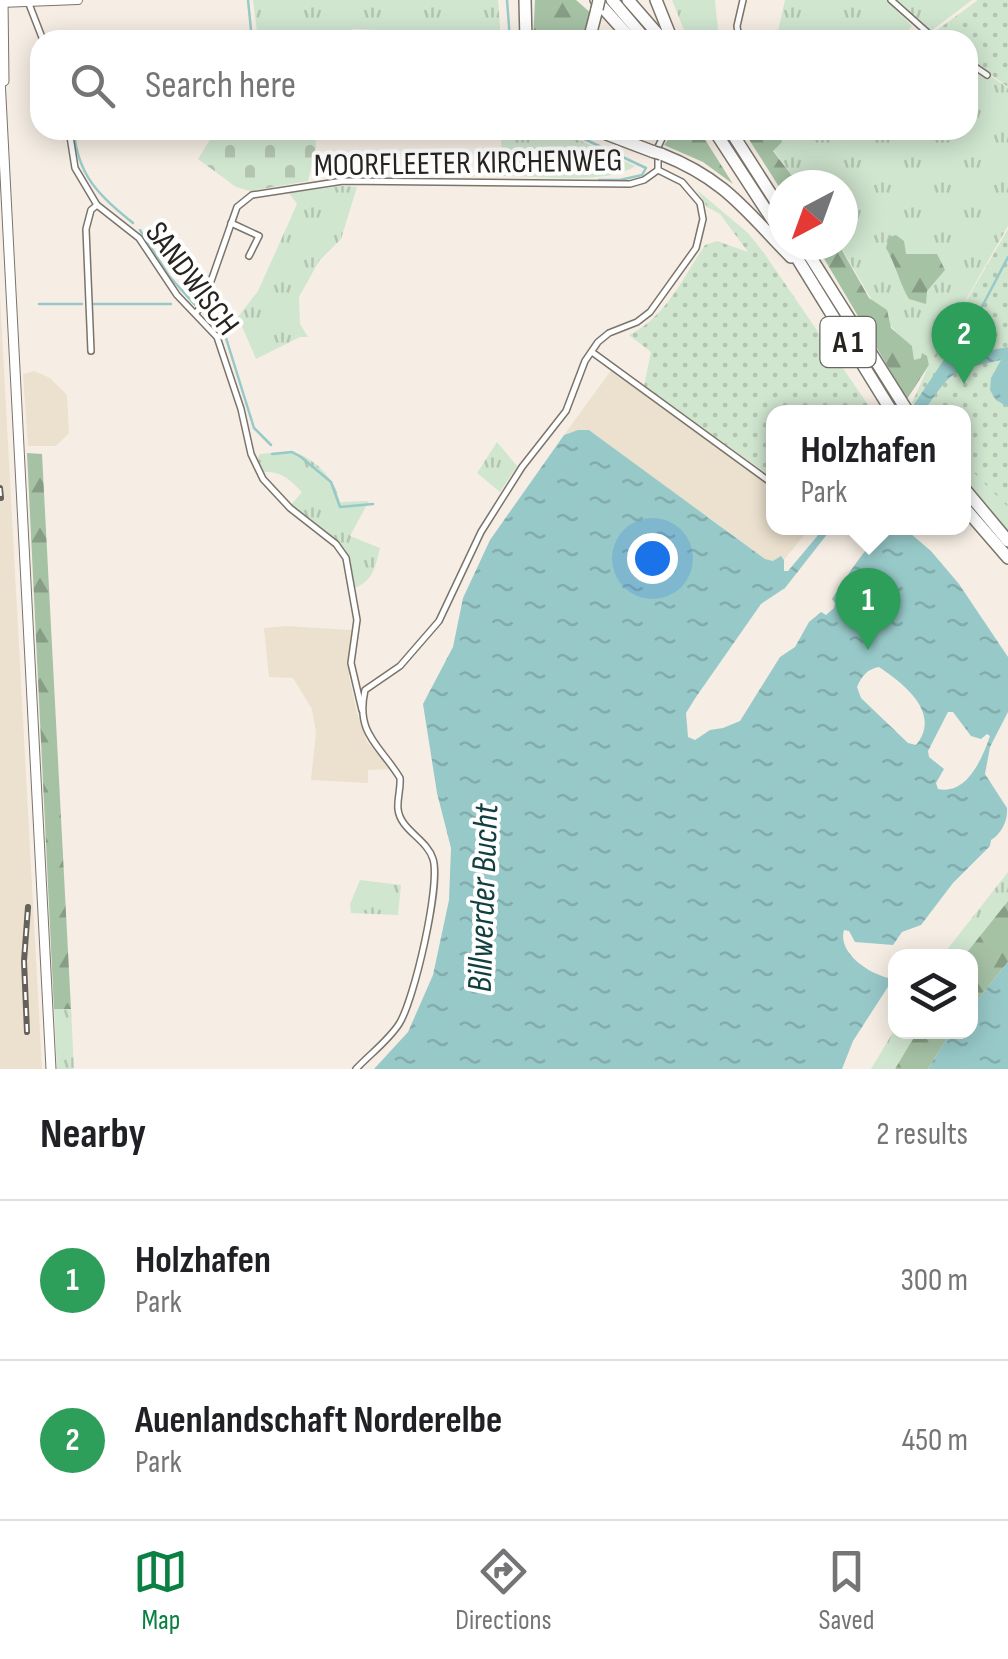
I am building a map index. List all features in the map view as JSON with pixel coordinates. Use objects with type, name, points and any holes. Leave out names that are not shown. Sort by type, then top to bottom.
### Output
[{"type":"highway","points":[[524,0],[526,30]]},
{"type":"highway","points":[[612,0],[638,30]]},
{"type":"highway","points":[[628,0],[654,30]]},
{"type":"highway","points":[[656,0],[668,30]]},
{"type":"highway","points":[[591,30],[598,3]]},
{"type":"highway","points":[[598,3],[623,30]]},
{"type":"highway","points":[[623,140],[704,174],[739,200],[805,271]]},
{"type":"highway","points":[[721,140],[768,213]]},
{"type":"highway","points":[[736,140],[768,190]]},
{"type":"highway","name":"A 1","points":[[798,260],[888,405]]},
{"type":"highway","name":"A 1","points":[[812,260],[904,405]]},
{"type":"highway","points":[[971,497],[1008,541]]},
{"type":"highway","points":[[971,515],[1008,558]]},
{"type":"main road","points":[[2,5],[1,83],[51,1069]]},
{"type":"street","points":[[2,5],[78,0]]},
{"type":"street","points":[[738,30],[743,0]]},
{"type":"street","points":[[890,0],[924,30]]},
{"type":"street","points":[[29,4],[38,30]]},
{"type":"street","points":[[978,69],[987,75]]},
{"type":"street","name":"SANDWISCH","points":[[71,140],[75,168],[97,204],[139,238],[177,295],[213,330],[252,454],[264,479],[290,508],[336,544],[346,558],[356,620],[352,670],[370,740],[400,778],[400,817],[430,852],[434,876],[430,914],[406,1011],[393,1032],[356,1069]]},
{"type":"street","points":[[363,712],[368,686],[400,666],[439,621],[481,532],[522,466],[566,411],[592,352],[608,334],[638,322],[650,312],[696,248],[704,219],[700,202],[682,182],[658,170],[661,140]]},
{"type":"street","name":"MOORFLEETER KIRCHENWEG","points":[[196,313],[203,304],[238,204],[247,197],[310,184],[381,181],[630,184],[658,170]]},
{"type":"street","points":[[91,351],[86,229],[91,210],[97,204]]},
{"type":"street","points":[[232,223],[259,236],[249,256]]},
{"type":"street","points":[[592,352],[766,479]]},
{"type":"street","points":[[352,670],[368,686]]},
{"type":"shaded area","points":[[0,296],[42,1069],[0,1069]]},
{"type":"shaded area","points":[[615,365],[766,473],[766,535],[804,535],[784,560],[765,559],[710,518],[571,432],[564,435]]},
{"type":"shaded area","points":[[34,371],[50,378],[67,395],[69,433],[56,446],[28,446],[23,374]]},
{"type":"shaded area","points":[[264,628],[352,630],[349,677],[357,713],[367,742],[391,769],[368,770],[368,783],[311,780],[316,733],[312,709],[293,678],[269,677]]},
{"type":"green space","points":[[253,0],[498,0],[500,30],[353,29],[257,30]]},
{"type":"green space","points":[[535,0],[576,0],[592,14],[587,30],[534,30]]},
{"type":"green space","points":[[672,0],[715,0],[718,30],[684,30]]},
{"type":"green space","points":[[785,0],[886,0],[912,26],[909,30],[778,30]]},
{"type":"green space","points":[[896,0],[972,0],[932,30]]},
{"type":"green space","points":[[978,0],[1008,0],[1008,87],[978,65],[978,30],[937,30]]},
{"type":"green space","points":[[978,74],[984,78],[988,74],[1008,88],[1008,226],[929,365],[927,356],[914,360],[912,346],[880,312],[848,260],[858,260],[858,170],[788,170],[766,140],[978,140]]},
{"type":"green space","points":[[210,140],[316,140],[308,181],[250,191],[236,187],[198,159]]},
{"type":"green space","points":[[501,140],[579,140],[635,166],[591,178],[503,176]]},
{"type":"green space","points":[[668,140],[705,140],[733,184],[703,162],[664,145]]},
{"type":"green space","points":[[749,140],[781,140],[773,151],[788,170],[768,170]]},
{"type":"green space","points":[[357,187],[341,239],[319,261],[299,297],[300,324],[308,337],[300,337],[256,359],[238,317],[258,291],[297,204],[289,193]]},
{"type":"green space","points":[[697,190],[748,233],[764,253],[868,405],[766,405],[766,473],[644,386],[651,352],[629,335],[663,308],[705,245],[717,241],[748,252],[720,214],[707,207]]},
{"type":"green space","points":[[1008,229],[1008,507],[971,470],[971,405],[912,403],[929,365]]},
{"type":"green space","points":[[896,235],[904,241],[906,254],[937,254],[945,270],[927,291],[926,304],[909,299],[886,248],[889,237]]},
{"type":"green space","points":[[825,260],[847,260],[869,298],[887,310],[891,328],[912,346],[914,360],[921,358],[922,353],[927,356],[929,365],[907,399]]},
{"type":"green space","points":[[971,420],[1008,443],[1008,531],[971,486]]},
{"type":"green space","points":[[497,442],[517,466],[500,492],[477,473]]},
{"type":"green space","points":[[292,451],[323,470],[340,502],[369,501],[350,536],[380,548],[366,582],[354,588],[345,549],[291,505],[302,492],[284,476],[262,472],[256,460],[260,454]]},
{"type":"green space","points":[[27,453],[42,454],[71,1009],[54,1009]]},
{"type":"green space","points":[[1008,872],[1008,901],[970,949],[948,949]]},
{"type":"green space","points":[[360,880],[401,885],[398,915],[351,913],[350,904]]},
{"type":"green space","points":[[1008,901],[1008,962],[978,999],[978,949],[970,949]]},
{"type":"green space","points":[[54,1009],[71,1009],[74,1069],[57,1069]]},
{"type":"green space","points":[[889,1039],[913,1039],[895,1069],[871,1069]]},
{"type":"green space","points":[[913,1039],[947,1039],[928,1069],[895,1069]]},
{"type":"water","points":[[959,337],[972,345],[974,353],[1008,347],[1008,407],[996,400],[990,390],[991,378],[1001,360],[954,374],[928,405],[914,405]]},
{"type":"water","name":"Billwerder Bucht","points":[[578,430],[589,430],[765,559],[773,561],[781,556],[784,571],[818,535],[827,535],[785,588],[761,604],[696,697],[686,713],[688,737],[695,740],[710,730],[740,721],[780,657],[795,647],[809,622],[834,608],[832,599],[878,535],[912,535],[959,584],[1008,657],[1008,712],[990,747],[985,774],[1007,808],[1005,822],[990,846],[953,883],[921,925],[902,932],[893,945],[855,942],[849,931],[844,930],[843,939],[851,955],[888,977],[888,987],[853,1041],[842,1069],[374,1069],[408,1032],[433,975],[449,900],[451,848],[437,793],[423,704],[453,647],[463,598],[490,540],[564,435]],"holes":[[[879,667],[909,691],[925,722],[916,745],[908,743],[861,698],[857,687],[868,671]],[[948,712],[953,712],[971,736],[990,736],[978,764],[965,781],[938,789],[936,783],[944,769],[929,757],[928,751]]]},
{"type":"water","points":[[1008,962],[1008,1069],[928,1069],[947,1039],[978,1039],[978,999]]},
{"type":"waterway","points":[[248,0],[251,30]]},
{"type":"waterway","points":[[507,0],[509,30]]},
{"type":"waterway","points":[[75,140],[92,184],[133,223]]},
{"type":"waterway","points":[[586,140],[646,168],[642,175],[599,180]]},
{"type":"waterway","points":[[140,230],[169,276],[195,305]]},
{"type":"waterway","points":[[965,339],[1008,257]]},
{"type":"waterway","points":[[39,304],[82,304]]},
{"type":"waterway","points":[[92,304],[171,304]]},
{"type":"waterway","points":[[205,313],[226,338],[254,428],[271,445]]},
{"type":"waterway","points":[[272,454],[292,452],[301,457],[331,482],[340,507],[373,504]]},
{"type":"railway","points":[[0,488],[1,498]]},
{"type":"railway","points":[[27,1032],[24,961],[28,907]]},
{"type":"place","name":"Auenlandschaft Norderelbe","points":[[964,384]]},
{"type":"place","name":"Holzhafen","points":[[868,650]]}]
